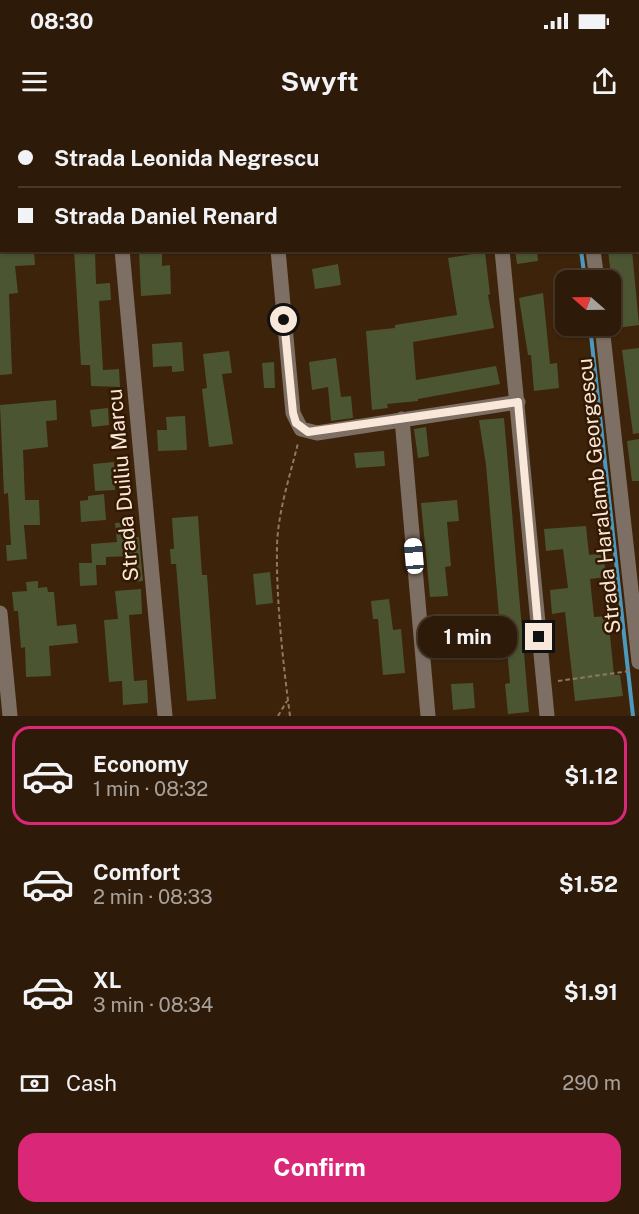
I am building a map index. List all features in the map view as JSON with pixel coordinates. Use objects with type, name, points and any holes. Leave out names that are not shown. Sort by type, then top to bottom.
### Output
[{"type":"street","name":"Strada Duiliu Marcu","points":[[122,252],[165,716]]},
{"type":"street","points":[[278,252],[293,413],[301,429],[317,433],[518,402]]},
{"type":"street","points":[[502,252],[547,716]]},
{"type":"street","points":[[593,252],[596,270]]},
{"type":"street","name":"Strada Haralamb Georgescu","points":[[603,336],[639,662]]},
{"type":"street","points":[[402,419],[428,716]]},
{"type":"street","points":[[0,613],[10,716]]},
{"type":"path","points":[[290,716],[277,545],[281,516],[301,429]]},
{"type":"path","points":[[544,684],[639,669]]},
{"type":"path","points":[[278,716],[288,700]]},
{"type":"building","points":[[0,252],[34,252],[35,265],[15,266],[18,293],[9,294],[12,374],[0,375]]},
{"type":"building","points":[[74,252],[95,252],[96,284],[110,283],[111,300],[99,301],[103,370],[119,369],[120,387],[91,386],[90,365],[81,365]]},
{"type":"building","points":[[139,252],[162,252],[162,266],[170,265],[171,294],[141,296]]},
{"type":"building","points":[[485,252],[490,294],[488,295],[494,328],[413,342],[416,380],[496,366],[500,384],[418,399],[418,401],[387,404],[388,408],[372,410],[366,331],[395,328],[395,325],[457,315],[448,258]]},
{"type":"building","points":[[515,252],[537,252],[538,261],[517,264]]},
{"type":"building","points":[[608,252],[632,252],[639,325],[621,327],[621,270],[610,270]]},
{"type":"building","points":[[338,264],[341,285],[315,289],[312,269]]},
{"type":"building","points":[[543,293],[550,364],[557,363],[559,388],[534,391],[531,355],[528,355],[519,298]]},
{"type":"building","points":[[182,342],[184,371],[172,372],[172,366],[153,367],[152,344]]},
{"type":"building","points":[[639,348],[639,433],[633,434],[622,350]]},
{"type":"building","points":[[229,351],[232,373],[222,374],[233,444],[209,447],[202,389],[207,388],[203,354]]},
{"type":"building","points":[[336,358],[341,397],[351,396],[353,418],[331,421],[328,387],[312,390],[309,362]]},
{"type":"building","points":[[274,362],[275,388],[264,388],[262,363]]},
{"type":"building","points":[[56,400],[57,420],[46,421],[48,447],[23,450],[25,500],[39,500],[40,525],[24,525],[27,559],[7,561],[6,545],[11,545],[8,493],[4,494],[0,405]]},
{"type":"building","points":[[108,408],[109,425],[92,427],[90,410]]},
{"type":"building","points":[[185,416],[187,450],[158,451],[157,430],[167,430],[166,417]]},
{"type":"building","points":[[504,418],[529,712],[508,714],[505,684],[510,683],[506,638],[501,639],[486,465],[479,420]]},
{"type":"building","points":[[426,427],[429,456],[418,458],[414,429]]},
{"type":"building","points":[[639,439],[639,481],[632,481],[627,441]]},
{"type":"building","points":[[384,451],[385,466],[356,468],[354,453]]},
{"type":"building","points":[[114,462],[115,490],[95,491],[93,464]]},
{"type":"building","points":[[104,494],[106,520],[81,522],[80,501],[88,500],[88,496]]},
{"type":"building","points":[[457,500],[459,521],[447,522],[451,566],[445,567],[448,596],[430,597],[421,503]]},
{"type":"building","points":[[198,516],[202,575],[207,575],[216,699],[187,701],[176,564],[171,564],[170,549],[174,549],[172,518]]},
{"type":"building","points":[[128,522],[129,538],[139,537],[143,581],[133,582],[131,556],[106,557],[106,565],[96,565],[97,585],[80,586],[79,563],[92,563],[91,544],[117,542],[115,523]]},
{"type":"building","points":[[586,526],[589,555],[603,553],[606,577],[590,579],[594,617],[608,616],[614,675],[620,675],[623,696],[575,701],[565,612],[552,614],[550,590],[568,588],[563,549],[546,551],[544,529]]},
{"type":"building","points":[[270,572],[273,603],[256,605],[253,574]]},
{"type":"building","points":[[38,581],[38,588],[47,587],[48,592],[54,592],[57,626],[76,624],[78,643],[49,646],[51,676],[26,677],[25,647],[21,648],[18,611],[14,611],[12,592],[27,591],[26,582]]},
{"type":"building","points":[[141,589],[142,614],[129,615],[134,681],[147,680],[148,703],[123,705],[122,681],[109,682],[104,620],[118,619],[115,591]]},
{"type":"building","points":[[389,599],[393,630],[401,629],[405,673],[383,675],[378,619],[373,619],[371,601]]},
{"type":"building","points":[[473,683],[475,708],[453,710],[451,684]]},
{"type":"waterway","points":[[581,252],[584,270]]},
{"type":"waterway","points":[[591,336],[633,716]]},
{"type":"route","points":[[284,320],[293,413],[296,423],[308,432],[317,433],[518,402],[539,637]]}]
